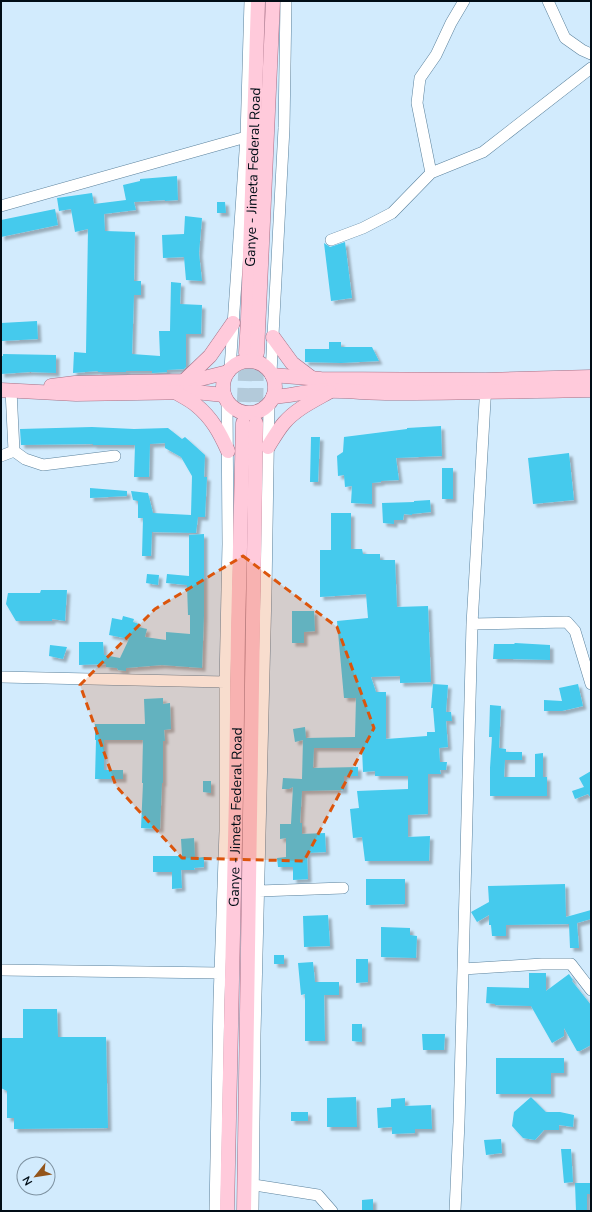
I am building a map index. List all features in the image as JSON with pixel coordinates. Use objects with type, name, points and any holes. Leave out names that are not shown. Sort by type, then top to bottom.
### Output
[{"type":"main road","name":"Ganye - Jimeta Federal Road","points":[[258,1],[248,311],[251,353],[273,1]]},
{"type":"main road","points":[[184,381],[210,356],[233,322]]},
{"type":"main road","points":[[273,337],[292,363],[313,379]]},
{"type":"main road","points":[[255,361],[267,368],[272,374],[276,386],[271,401],[264,409],[251,413],[237,411],[232,407],[226,398],[223,388],[224,382],[229,371],[235,365],[241,362],[255,361]]},
{"type":"main road","points":[[6,390],[75,383],[196,380],[229,371]]},
{"type":"main road","points":[[272,374],[313,379],[591,390]]},
{"type":"main road","points":[[271,401],[308,392],[330,391],[375,393],[486,386],[591,377]]},
{"type":"main road","points":[[6,390],[76,394],[206,392],[226,398]]},
{"type":"main road","points":[[268,447],[288,418],[298,410],[330,391]]},
{"type":"main road","points":[[175,392],[196,404],[207,415],[219,432],[228,451]]},
{"type":"main road","name":"Ganye - Jimeta Federal Road","points":[[227,1211],[238,630],[249,423],[244,1211]]},
{"type":"street","points":[[229,371],[246,137],[250,1]]},
{"type":"street","points":[[272,374],[284,128],[286,1]]},
{"type":"street","points":[[431,173],[417,103],[420,78],[436,55],[451,23],[464,1]]},
{"type":"street","points":[[548,1],[565,38],[582,50],[591,54]]},
{"type":"street","points":[[330,240],[364,228],[392,214],[431,173],[483,152],[590,72]]},
{"type":"street","points":[[1,206],[246,137]]},
{"type":"street","points":[[455,1211],[459,1122],[472,624],[486,386]]},
{"type":"street","points":[[6,390],[14,451],[25,459],[43,465],[116,456]]},
{"type":"street","points":[[215,1211],[219,1000],[225,831],[228,544],[228,451],[226,398]]},
{"type":"street","points":[[253,1211],[255,1034],[268,447],[271,401]]},
{"type":"street","points":[[1,456],[14,451]]},
{"type":"street","points":[[472,624],[567,622],[575,631],[591,684]]},
{"type":"street","points":[[1,676],[226,682]]},
{"type":"street","points":[[259,891],[343,888]]},
{"type":"street","points":[[462,969],[542,964],[571,964],[591,990]]},
{"type":"street","points":[[1,970],[220,973]]},
{"type":"street","points":[[254,1185],[318,1195],[332,1211]]},
{"type":"highlighted area","points":[[243,556],[337,627],[374,728],[304,861],[182,858],[116,786],[80,685],[155,609]]},
{"type":"building","points":[[177,176],[178,200],[134,202],[136,210],[104,214],[105,231],[135,232],[134,281],[141,281],[141,295],[134,295],[132,354],[160,356],[159,331],[170,331],[171,282],[181,283],[180,304],[202,305],[201,334],[186,334],[186,367],[184,369],[167,370],[167,372],[152,373],[152,371],[98,371],[73,373],[74,352],[86,353],[88,229],[75,232],[71,209],[59,211],[57,198],[92,193],[94,204],[126,200],[123,185],[140,181],[140,179]]},
{"type":"building","points":[[217,202],[225,202],[226,213],[217,213]]},
{"type":"building","points":[[55,209],[58,225],[1,237],[1,220]]},
{"type":"building","points":[[185,216],[202,218],[199,253],[202,281],[186,280],[184,257],[163,258],[162,235],[184,234]]},
{"type":"building","points":[[345,242],[352,298],[331,301],[324,243],[330,247]]},
{"type":"building","points":[[37,321],[38,339],[2,341],[1,323]]},
{"type":"building","points":[[329,342],[341,342],[341,347],[372,347],[379,361],[341,363],[305,362],[305,349],[329,349]]},
{"type":"building","points":[[3,354],[56,355],[56,373],[30,372],[1,374],[1,356],[3,356]]},
{"type":"building","points":[[441,426],[442,456],[396,458],[399,480],[372,483],[372,504],[351,503],[352,486],[345,487],[344,475],[338,476],[337,456],[343,452],[344,437],[407,428]]},
{"type":"building","points":[[92,427],[134,429],[168,428],[182,439],[185,437],[205,455],[204,477],[207,477],[205,517],[198,517],[196,533],[152,532],[151,556],[142,556],[143,518],[138,518],[138,501],[133,500],[131,491],[148,493],[153,513],[191,515],[192,476],[181,457],[165,448],[165,443],[150,444],[149,477],[134,477],[135,445],[21,445],[20,429]]},
{"type":"building","points":[[311,437],[320,437],[318,482],[310,482]]},
{"type":"building","points":[[569,453],[574,500],[533,504],[528,458]]},
{"type":"building","points":[[442,468],[453,468],[453,499],[442,499]]},
{"type":"building","points":[[90,488],[127,491],[127,496],[90,498]]},
{"type":"building","points":[[430,500],[431,512],[412,515],[404,514],[403,520],[394,520],[394,524],[383,523],[382,503]]},
{"type":"building","points":[[331,513],[351,513],[351,549],[362,549],[363,554],[380,554],[380,560],[395,560],[397,607],[428,606],[431,682],[400,683],[400,676],[371,677],[376,692],[386,692],[386,739],[427,736],[427,732],[435,732],[433,708],[431,708],[433,684],[448,685],[446,712],[451,712],[452,721],[446,721],[448,747],[439,748],[440,762],[447,762],[446,770],[440,770],[441,774],[428,774],[428,814],[408,815],[408,837],[430,836],[429,861],[365,861],[362,837],[353,838],[350,809],[359,808],[357,791],[408,789],[408,776],[375,776],[375,771],[363,772],[362,748],[314,748],[313,768],[358,767],[358,776],[344,776],[344,790],[302,791],[300,823],[302,823],[302,834],[325,833],[326,852],[307,853],[308,879],[293,880],[293,867],[278,867],[277,858],[286,857],[286,838],[280,839],[280,824],[291,824],[293,787],[289,789],[282,789],[283,778],[302,779],[303,740],[295,742],[293,729],[305,727],[306,738],[355,737],[356,698],[344,698],[337,621],[368,618],[366,594],[320,597],[320,550],[331,550]]},
{"type":"building","points":[[204,534],[204,615],[202,668],[162,665],[126,668],[126,671],[106,667],[106,664],[79,665],[79,642],[103,642],[104,655],[120,658],[129,639],[109,635],[112,618],[122,620],[123,616],[134,619],[133,622],[139,624],[138,627],[147,629],[145,637],[166,640],[166,632],[190,634],[187,585],[166,583],[167,574],[189,576],[189,535]]},
{"type":"building","points":[[147,574],[159,575],[158,585],[146,583]]},
{"type":"building","points":[[41,590],[67,590],[65,621],[52,619],[52,621],[16,621],[6,604],[8,593],[40,593]]},
{"type":"building","points":[[292,611],[314,611],[315,631],[304,632],[304,643],[292,643]]},
{"type":"building","points":[[515,643],[550,645],[550,660],[493,659],[494,644]]},
{"type":"building","points":[[50,645],[67,647],[63,659],[49,656]]},
{"type":"building","points":[[578,684],[583,706],[562,711],[544,711],[544,700],[562,701],[559,688]]},
{"type":"building","points":[[163,698],[163,704],[170,703],[171,729],[164,730],[165,741],[163,741],[163,783],[160,829],[141,828],[143,740],[104,740],[104,770],[123,770],[123,779],[95,779],[95,724],[145,724],[144,699]]},
{"type":"building","points":[[490,705],[501,706],[499,748],[506,749],[506,752],[522,752],[522,760],[505,760],[504,777],[535,777],[535,754],[543,753],[543,777],[547,777],[547,796],[490,796],[492,737],[489,737]]},
{"type":"building","points":[[591,771],[591,798],[588,794],[575,799],[572,791],[584,787],[579,778]]},
{"type":"building","points":[[203,781],[211,781],[211,793],[203,792]]},
{"type":"building","points":[[194,838],[195,858],[204,857],[204,867],[194,868],[195,870],[181,870],[182,888],[172,889],[172,872],[153,872],[153,856],[182,856],[181,839]]},
{"type":"building","points":[[366,879],[405,879],[405,904],[366,905]]},
{"type":"building","points":[[565,884],[566,917],[591,910],[591,919],[577,923],[579,948],[570,948],[569,924],[506,925],[506,936],[492,936],[491,925],[489,925],[489,915],[477,922],[471,912],[489,902],[488,886]]},
{"type":"building","points":[[328,915],[330,946],[304,947],[303,916]]},
{"type":"building","points":[[381,927],[410,928],[410,935],[417,936],[416,958],[381,957]]},
{"type":"building","points":[[274,955],[284,955],[284,964],[274,964]]},
{"type":"building","points":[[356,959],[368,959],[368,982],[356,983]]},
{"type":"building","points":[[313,962],[315,982],[339,982],[339,995],[324,995],[325,1041],[305,1041],[305,994],[301,995],[298,963]]},
{"type":"building","points":[[529,973],[546,973],[546,991],[569,974],[573,980],[572,981],[591,1005],[591,1045],[577,1051],[564,1028],[564,1036],[552,1043],[531,1006],[495,1005],[486,1003],[487,987],[529,988]]},
{"type":"building","points":[[23,1009],[57,1009],[58,1037],[106,1037],[108,1128],[14,1129],[14,1118],[7,1118],[7,1091],[1,1088],[1,1038],[23,1038]]},
{"type":"building","points":[[352,1024],[362,1024],[362,1042],[352,1041]]},
{"type":"building","points":[[422,1034],[445,1034],[444,1050],[423,1050]]},
{"type":"building","points":[[496,1058],[564,1058],[564,1073],[551,1073],[551,1094],[496,1094]]},
{"type":"building","points":[[356,1097],[357,1127],[327,1127],[327,1098]]},
{"type":"building","points":[[531,1097],[546,1112],[560,1112],[574,1115],[573,1127],[559,1125],[559,1130],[544,1130],[535,1140],[523,1138],[512,1126],[514,1112]]},
{"type":"building","points":[[405,1098],[405,1106],[431,1105],[432,1129],[415,1129],[415,1133],[392,1134],[392,1127],[378,1128],[377,1108],[391,1107],[391,1099]]},
{"type":"building","points":[[291,1112],[308,1112],[308,1121],[291,1121]]},
{"type":"building","points":[[501,1139],[502,1153],[486,1155],[484,1140]]},
{"type":"building","points":[[561,1149],[571,1149],[573,1182],[564,1183]]},
{"type":"building","points":[[575,1183],[591,1183],[591,1194],[587,1194],[587,1211],[576,1211]]},
{"type":"building","points":[[373,1199],[373,1211],[362,1211],[362,1200]]},
{"type":"tunnel","points":[[243,423],[246,353]]},
{"type":"tunnel","points":[[256,423],[257,353]]}]
